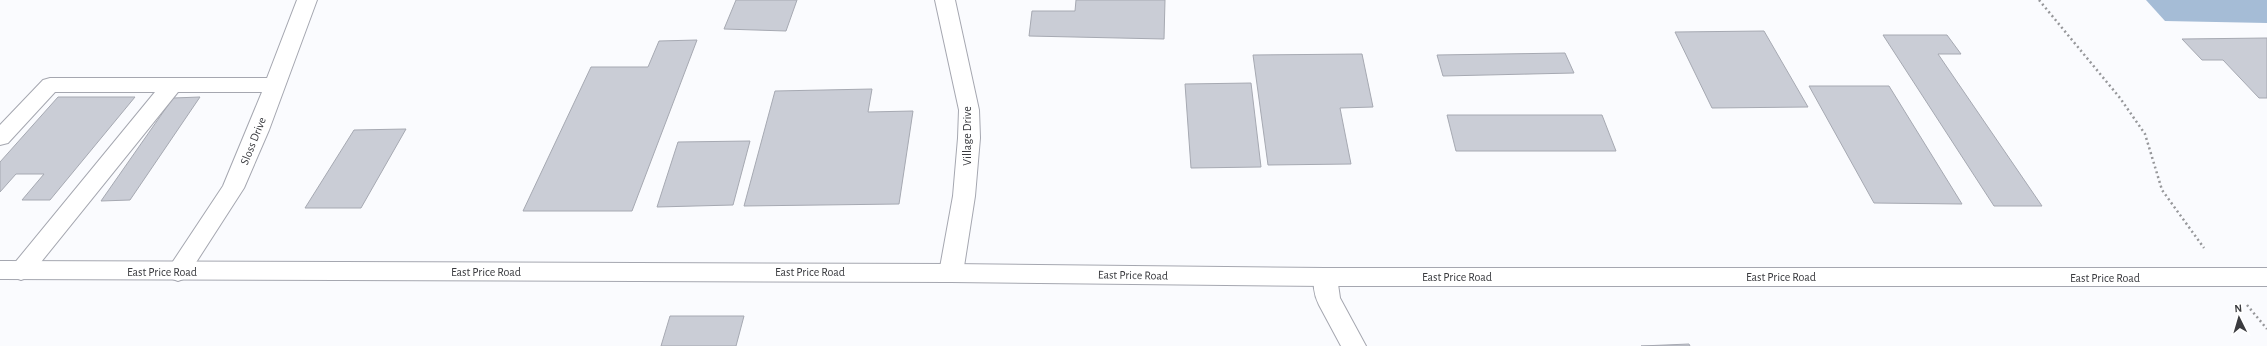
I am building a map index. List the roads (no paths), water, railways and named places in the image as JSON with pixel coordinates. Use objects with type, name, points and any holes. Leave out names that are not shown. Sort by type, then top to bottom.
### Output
[{"type":"main road","name":"Sloss Drive","points":[[178,272],[233,188],[275,85],[307,0]]},
{"type":"main road","name":"Village Drive","points":[[945,0],[969,110],[969,138],[964,196],[951,272]]},
{"type":"main road","points":[[0,138],[50,85],[275,85]]},
{"type":"main road","points":[[10,271],[172,85]]},
{"type":"main road","name":"East Price Road","points":[[10,271],[951,272],[1324,277],[2267,277]]},
{"type":"main road","points":[[1324,277],[1328,298],[1354,346]]},
{"type":"water","points":[[2146,0],[2267,0],[2267,23],[2165,21]]}]
